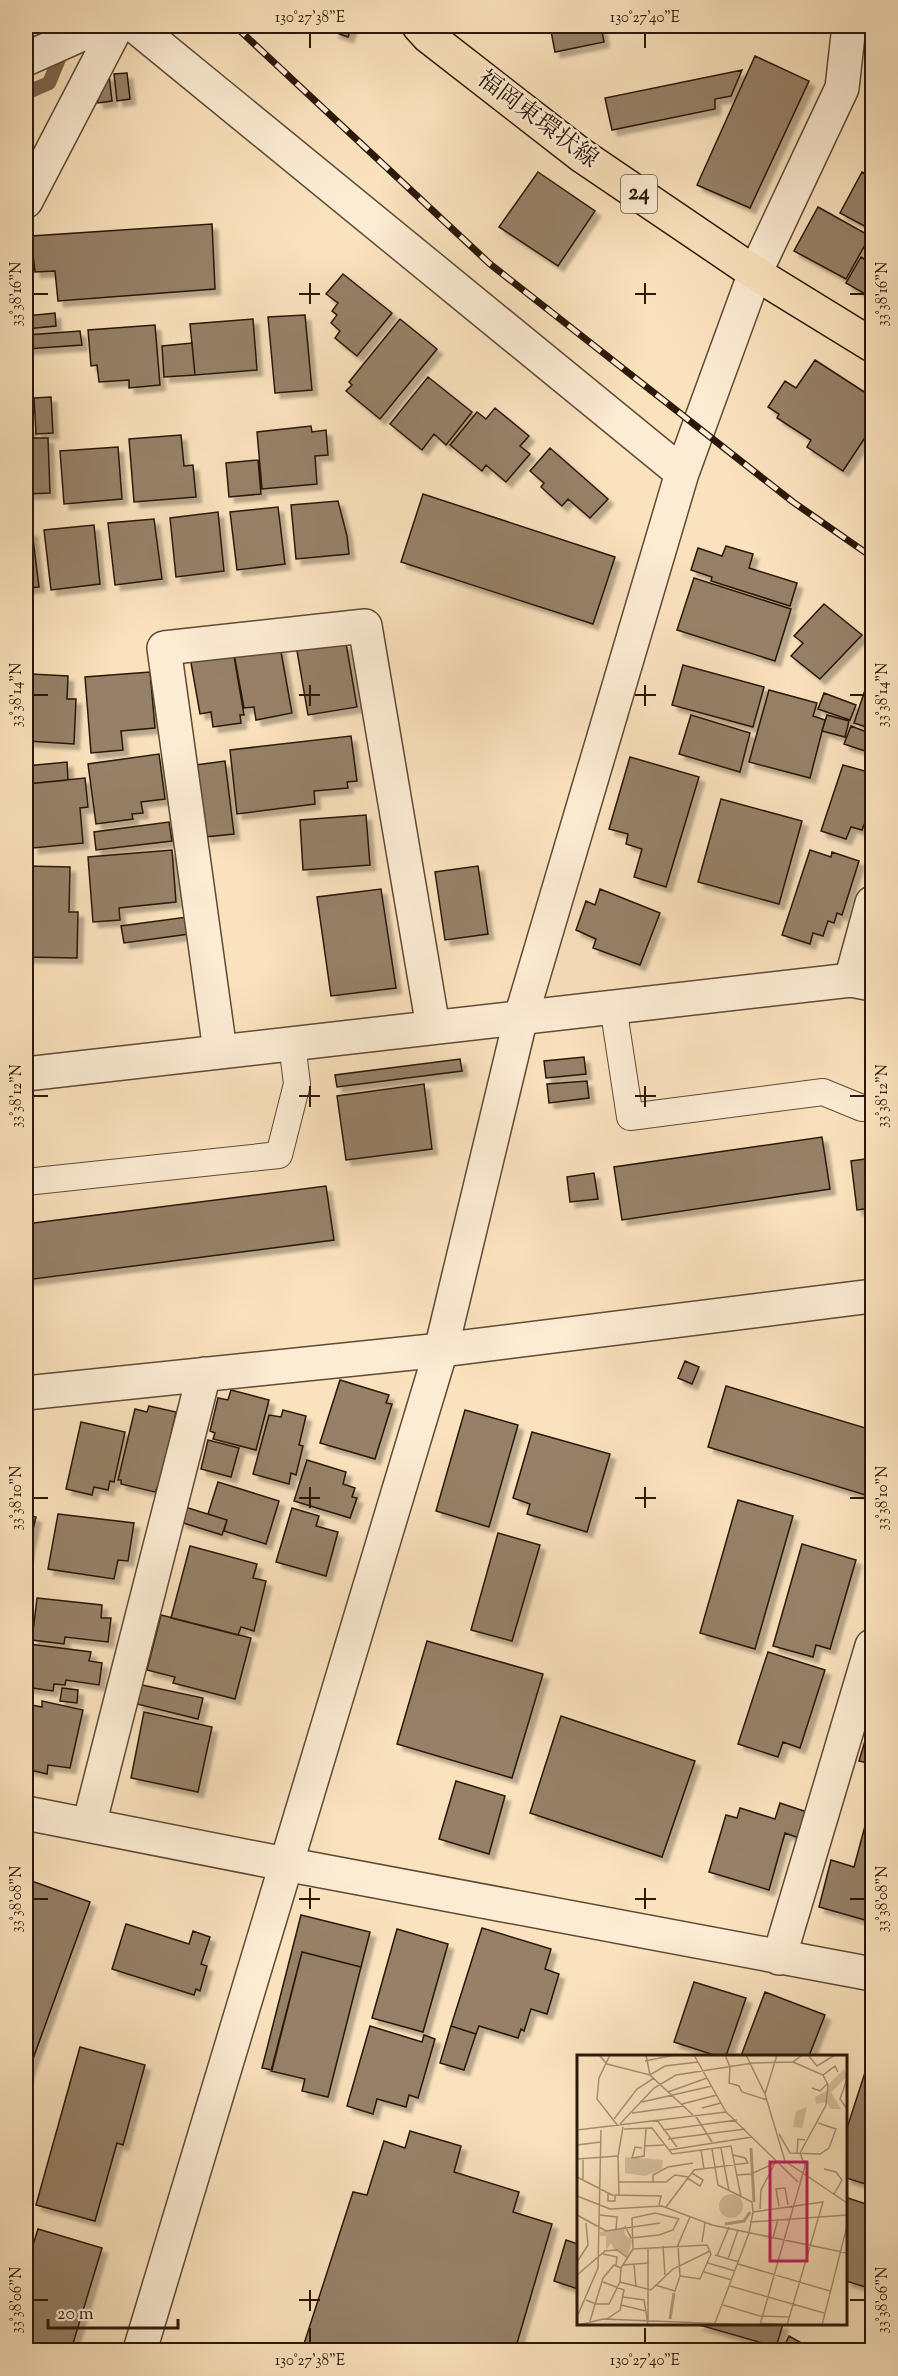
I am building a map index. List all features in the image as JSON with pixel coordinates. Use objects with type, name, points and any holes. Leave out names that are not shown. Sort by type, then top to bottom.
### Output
[{"type":"main road","name":"福岡東環状線","points":[[419,26],[428,36],[581,155],[755,273],[873,345]]},
{"type":"street","points":[[26,59],[100,26]]},
{"type":"street","points":[[26,201],[117,26]]},
{"type":"street","points":[[135,26],[682,473]]},
{"type":"street","points":[[140,2350],[441,1350],[521,1017],[682,473],[755,273],[842,88],[849,26]]},
{"type":"street","points":[[220,1051],[164,648],[365,626],[433,1028]]},
{"type":"street","points":[[26,1074],[613,1006],[862,982],[873,903]]},
{"type":"street","points":[[26,1393],[441,1350],[873,1296]]},
{"type":"street","points":[[89,1825],[204,1374]]},
{"type":"street","points":[[779,1958],[873,1646]]},
{"type":"street","points":[[26,1812],[285,1864],[873,1974]]},
{"type":"lane","points":[[613,1006],[630,1117],[823,1092],[862,1108],[873,1107]]},
{"type":"lane","points":[[26,1182],[279,1155],[297,1084],[292,1043]]},
{"type":"building","points":[[336,26],[352,26],[348,37],[334,32]]},
{"type":"building","points":[[550,26],[601,26],[604,42],[555,52]]},
{"type":"building","points":[[755,56],[809,81],[750,208],[697,185]]},
{"type":"building","points":[[742,70],[731,96],[715,99],[715,109],[612,130],[605,98]]},
{"type":"building","points":[[127,73],[130,99],[117,101],[114,74]]},
{"type":"building","points":[[109,75],[112,101],[98,103],[95,76]]},
{"type":"building","points":[[538,172],[595,211],[558,266],[499,227]]},
{"type":"building","points":[[862,172],[872,178],[872,230],[840,213]]},
{"type":"building","points":[[818,207],[870,236],[846,279],[794,251]]},
{"type":"building","points":[[212,224],[215,289],[58,301],[55,271],[35,272],[31,236]]},
{"type":"building","points":[[861,257],[872,264],[872,298],[846,283]]},
{"type":"building","points":[[343,274],[392,313],[357,356],[335,338],[340,331],[331,323],[337,315],[332,311],[338,303],[326,294]]},
{"type":"building","points":[[55,313],[56,326],[26,329],[26,316]]},
{"type":"building","points":[[305,315],[312,390],[275,393],[268,317]]},
{"type":"building","points":[[253,319],[257,370],[195,375],[190,324]]},
{"type":"building","points":[[400,319],[437,349],[380,419],[346,391],[352,385],[349,382]]},
{"type":"building","points":[[155,325],[160,385],[129,388],[129,380],[99,382],[97,365],[91,366],[88,330]]},
{"type":"building","points":[[80,331],[82,345],[26,349],[26,335]]},
{"type":"building","points":[[192,343],[195,375],[164,377],[162,346]]},
{"type":"building","points":[[815,360],[872,397],[872,427],[843,471],[807,447],[811,440],[777,418],[779,414],[768,407],[785,381],[796,388]]},
{"type":"building","points":[[428,377],[472,412],[446,445],[434,434],[422,450],[390,424]]},
{"type":"building","points":[[51,397],[53,433],[36,434],[34,398]]},
{"type":"building","points":[[495,408],[529,436],[520,446],[530,454],[506,482],[486,465],[482,471],[450,445],[477,412],[486,419]]},
{"type":"building","points":[[311,426],[312,432],[326,430],[328,455],[315,456],[317,484],[262,489],[257,432]]},
{"type":"building","points":[[26,427],[31,427],[31,438],[48,438],[50,493],[26,494]]},
{"type":"building","points":[[181,435],[184,466],[193,465],[196,497],[134,502],[129,439]]},
{"type":"building","points":[[118,447],[122,499],[64,504],[60,451]]},
{"type":"building","points":[[550,448],[608,499],[590,518],[568,499],[562,506],[541,487],[544,483],[530,471]]},
{"type":"building","points":[[258,460],[261,494],[229,497],[226,463]]},
{"type":"building","points":[[423,494],[615,557],[593,624],[401,562]]},
{"type":"building","points":[[338,501],[349,554],[296,559],[291,505]]},
{"type":"building","points":[[278,507],[285,564],[237,570],[230,512]]},
{"type":"building","points":[[218,512],[224,571],[176,577],[170,518]]},
{"type":"building","points":[[154,519],[162,579],[115,585],[108,523]]},
{"type":"building","points":[[94,525],[100,584],[51,590],[44,530]]},
{"type":"building","points":[[26,531],[32,531],[39,587],[26,588]]},
{"type":"building","points":[[726,546],[753,554],[749,568],[797,583],[790,606],[711,581],[712,577],[691,570],[698,548],[722,556]]},
{"type":"building","points":[[694,578],[791,609],[775,661],[677,630]]},
{"type":"building","points":[[824,604],[862,635],[820,679],[791,656],[803,643],[794,636]]},
{"type":"building","points":[[346,643],[357,707],[308,715],[296,645]]},
{"type":"building","points":[[280,646],[292,713],[256,720],[254,707],[244,708],[234,654]]},
{"type":"building","points":[[233,650],[244,715],[240,715],[241,723],[213,727],[211,712],[200,714],[190,657]]},
{"type":"building","points":[[683,665],[764,687],[753,727],[672,705]]},
{"type":"building","points":[[872,669],[872,729],[854,723]]},
{"type":"building","points":[[150,672],[155,728],[121,731],[123,750],[91,753],[85,677]]},
{"type":"building","points":[[31,674],[68,676],[67,699],[76,699],[74,744],[28,741]]},
{"type":"building","points":[[769,690],[817,703],[813,716],[825,720],[810,778],[749,762]]},
{"type":"building","points":[[824,693],[856,705],[850,720],[818,709]]},
{"type":"building","points":[[691,715],[750,733],[740,772],[679,754]]},
{"type":"building","points":[[827,715],[849,721],[845,737],[822,731]]},
{"type":"building","points":[[851,726],[872,734],[868,752],[844,744]]},
{"type":"building","points":[[351,736],[357,781],[347,782],[348,788],[314,791],[315,804],[237,814],[230,750]]},
{"type":"building","points":[[159,754],[165,799],[141,802],[143,813],[132,814],[133,819],[96,824],[88,764]]},
{"type":"building","points":[[630,757],[699,777],[666,887],[634,877],[642,849],[626,844],[628,834],[609,829]]},
{"type":"building","points":[[225,761],[234,834],[205,837],[196,765]]},
{"type":"building","points":[[67,762],[68,780],[27,784],[26,766]]},
{"type":"building","points":[[843,765],[872,773],[867,789],[872,791],[872,805],[862,830],[851,827],[846,839],[821,831]]},
{"type":"building","points":[[85,778],[88,807],[80,808],[83,843],[33,848],[27,784]]},
{"type":"building","points":[[721,799],[802,821],[779,904],[698,882]]},
{"type":"building","points":[[366,815],[370,865],[303,870],[300,820]]},
{"type":"building","points":[[169,822],[172,841],[96,850],[94,832]]},
{"type":"building","points":[[172,850],[176,902],[119,908],[120,920],[93,922],[88,857]]},
{"type":"building","points":[[810,850],[831,857],[832,852],[859,861],[842,915],[837,913],[834,923],[828,921],[823,936],[813,933],[810,944],[782,935]]},
{"type":"building","points":[[26,866],[70,867],[69,912],[78,912],[77,958],[26,957]]},
{"type":"building","points":[[478,866],[488,934],[445,940],[435,872]]},
{"type":"building","points":[[381,889],[396,988],[331,996],[317,897]]},
{"type":"building","points":[[600,889],[660,913],[640,965],[593,948],[596,939],[576,930],[586,901],[595,905]]},
{"type":"building","points":[[187,917],[189,934],[124,943],[121,926]]},
{"type":"building","points":[[584,1057],[586,1074],[546,1078],[544,1061]]},
{"type":"building","points":[[460,1059],[462,1071],[337,1087],[335,1075]]},
{"type":"building","points":[[587,1081],[589,1098],[549,1103],[547,1084]]},
{"type":"building","points":[[424,1084],[432,1149],[346,1160],[337,1096]]},
{"type":"building","points":[[822,1137],[830,1189],[622,1220],[614,1167]]},
{"type":"building","points":[[872,1158],[872,1208],[857,1210],[851,1161]]},
{"type":"building","points":[[594,1173],[598,1199],[570,1202],[567,1177]]},
{"type":"building","points":[[326,1186],[334,1240],[26,1280],[26,1224]]},
{"type":"building","points":[[685,1361],[699,1367],[692,1384],[678,1378]]},
{"type":"building","points":[[340,1380],[389,1395],[386,1403],[392,1404],[375,1459],[320,1443]]},
{"type":"building","points":[[726,1386],[872,1430],[872,1497],[708,1447]]},
{"type":"building","points":[[231,1390],[269,1400],[256,1450],[213,1439],[215,1433],[210,1431],[218,1398],[228,1400]]},
{"type":"building","points":[[149,1406],[176,1412],[159,1488],[155,1492],[121,1484],[121,1480],[118,1480],[135,1409],[147,1412]]},
{"type":"building","points":[[283,1410],[306,1416],[299,1445],[303,1446],[296,1475],[291,1473],[289,1484],[253,1474],[269,1415],[281,1417]]},
{"type":"building","points":[[465,1410],[518,1425],[489,1527],[436,1511]]},
{"type":"building","points":[[81,1422],[125,1432],[114,1482],[110,1481],[108,1490],[94,1487],[92,1495],[66,1489]]},
{"type":"building","points":[[532,1432],[610,1454],[587,1532],[527,1514],[530,1504],[513,1498]]},
{"type":"building","points":[[208,1440],[239,1448],[231,1477],[201,1469]]},
{"type":"building","points":[[307,1460],[346,1472],[343,1484],[355,1488],[352,1497],[357,1498],[350,1518],[294,1501]]},
{"type":"building","points":[[218,1482],[279,1501],[266,1544],[224,1531],[227,1520],[208,1514]]},
{"type":"building","points":[[738,1500],[793,1516],[755,1649],[700,1633]]},
{"type":"building","points":[[185,1507],[227,1520],[222,1535],[180,1522]]},
{"type":"building","points":[[292,1508],[319,1516],[316,1526],[338,1532],[326,1576],[276,1562]]},
{"type":"building","points":[[58,1514],[134,1523],[128,1561],[118,1560],[114,1579],[48,1569]]},
{"type":"building","points":[[26,1515],[36,1517],[26,1559]]},
{"type":"building","points":[[498,1533],[540,1545],[512,1641],[471,1630]]},
{"type":"building","points":[[802,1544],[856,1560],[830,1649],[816,1645],[813,1657],[773,1646]]},
{"type":"building","points":[[190,1546],[257,1564],[253,1578],[266,1581],[254,1631],[241,1627],[238,1635],[171,1618]]},
{"type":"building","points":[[37,1598],[102,1605],[101,1618],[111,1618],[108,1642],[65,1637],[64,1644],[32,1640]]},
{"type":"building","points":[[161,1615],[251,1638],[235,1699],[173,1683],[175,1677],[147,1670]]},
{"type":"building","points":[[427,1641],[543,1674],[512,1778],[397,1744]]},
{"type":"building","points":[[29,1644],[91,1652],[89,1661],[102,1663],[99,1685],[66,1680],[65,1685],[54,1684],[53,1691],[26,1687]]},
{"type":"building","points":[[768,1652],[825,1670],[800,1748],[783,1742],[778,1757],[738,1744]]},
{"type":"building","points":[[142,1685],[203,1698],[198,1719],[137,1704]]},
{"type":"building","points":[[62,1688],[78,1690],[77,1703],[60,1701]]},
{"type":"building","points":[[42,1701],[83,1710],[70,1768],[48,1765],[47,1774],[26,1769],[26,1704],[42,1707]]},
{"type":"building","points":[[144,1712],[212,1727],[198,1792],[131,1778]]},
{"type":"building","points":[[561,1716],[695,1761],[662,1857],[530,1813]]},
{"type":"building","points":[[872,1721],[872,1764],[859,1761]]},
{"type":"building","points":[[456,1781],[505,1796],[489,1854],[439,1839]]},
{"type":"building","points":[[872,1800],[872,1922],[819,1907],[831,1860],[854,1867]]},
{"type":"building","points":[[780,1803],[807,1812],[799,1838],[785,1833],[769,1890],[709,1872],[726,1815],[737,1818],[740,1808],[775,1819]]},
{"type":"building","points":[[26,1879],[90,1902],[26,2078]]},
{"type":"building","points":[[301,1915],[370,1932],[361,1967],[302,1952],[272,2070],[262,2068]]},
{"type":"building","points":[[126,1924],[189,1944],[193,1931],[210,1937],[201,1964],[207,1966],[200,1991],[196,1989],[194,1995],[112,1969]]},
{"type":"building","points":[[482,1928],[551,1949],[545,1969],[559,1974],[547,2014],[531,2009],[524,2031],[521,2029],[518,2038],[479,2026],[476,2034],[451,2026]]},
{"type":"building","points":[[397,1929],[448,1944],[423,2032],[372,2018]]},
{"type":"building","points":[[302,1952],[361,1967],[328,2097],[302,2091],[305,2079],[271,2071]]},
{"type":"building","points":[[694,1982],[746,1998],[726,2055],[714,2055],[674,2042]]},
{"type":"building","points":[[765,1992],[825,2015],[809,2055],[741,2055]]},
{"type":"building","points":[[370,2026],[422,2042],[424,2035],[435,2039],[418,2098],[409,2095],[406,2107],[377,2099],[373,2114],[347,2106]]},
{"type":"building","points":[[451,2026],[476,2034],[464,2070],[440,2063]]},
{"type":"building","points":[[80,2047],[145,2065],[123,2145],[117,2143],[95,2221],[36,2205]]},
{"type":"building","points":[[872,2051],[872,2186],[847,2178],[847,2128]]},
{"type":"building","points":[[410,2131],[461,2146],[454,2172],[519,2192],[513,2212],[552,2224],[515,2350],[302,2350],[353,2192],[367,2195],[384,2141],[405,2148]]},
{"type":"building","points":[[848,2198],[872,2206],[872,2289],[847,2281]]},
{"type":"building","points":[[38,2229],[102,2248],[71,2350],[26,2350],[26,2267]]},
{"type":"building","points":[[566,2240],[577,2244],[577,2289],[554,2281]]},
{"type":"building","points":[[699,2325],[783,2325],[776,2347]]},
{"type":"building","points":[[789,2336],[810,2348],[808,2350],[782,2350]]},
{"type":"waterway","points":[[26,93],[49,83],[64,47]]},
{"type":"railway","points":[[235,26],[490,264],[793,502],[872,557]]}]
